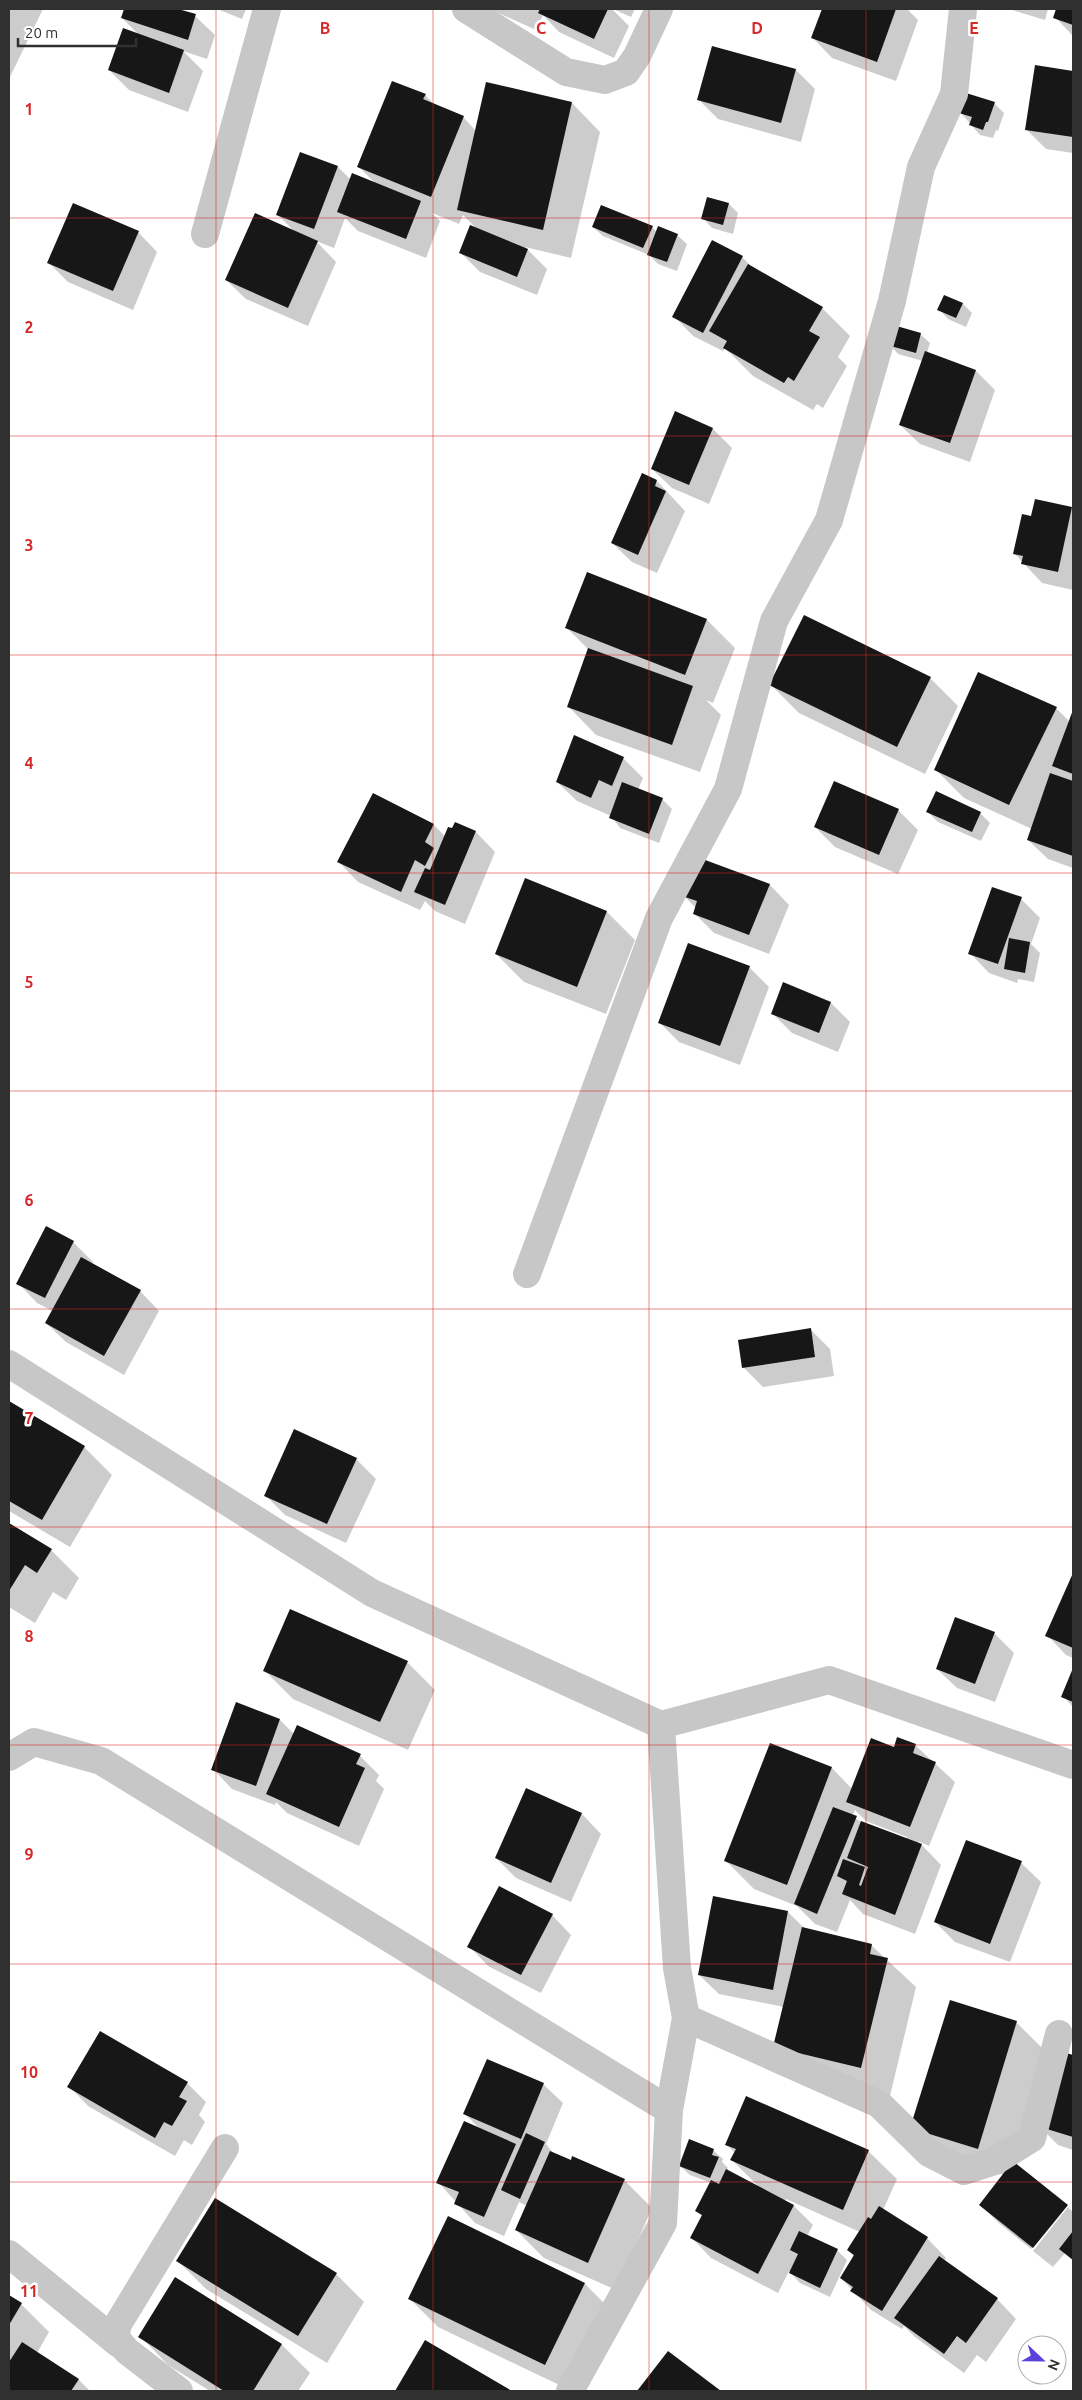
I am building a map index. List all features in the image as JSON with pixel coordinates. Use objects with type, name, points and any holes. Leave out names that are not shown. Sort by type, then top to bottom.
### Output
[{"type":"street","points":[[205,234],[266,9]]},
{"type":"street","points":[[466,9],[566,72],[605,80],[626,72],[637,56],[659,9]]},
{"type":"street","points":[[527,1274],[659,918],[728,789],[774,621],[829,520],[892,301],[920,167],[954,94],[963,9]]},
{"type":"street","points":[[9,1364],[372,1593],[661,1725],[829,1680],[1073,1766]]},
{"type":"street","points":[[571,2391],[663,2223],[669,2110],[686,2018],[677,1968],[661,1725]]},
{"type":"street","points":[[9,1757],[34,1742],[101,1761],[669,2110]]},
{"type":"street","points":[[686,2018],[879,2104],[929,2153],[964,2171],[995,2161],[1032,2138],[1059,2034]]},
{"type":"street","points":[[119,2344],[115,2337],[118,2324],[225,2148]]},
{"type":"street","points":[[9,2254],[179,2391]]},
{"type":"building","points":[[124,9],[178,9],[196,14],[188,40],[121,18]]},
{"type":"building","points":[[540,9],[608,9],[594,39],[538,13]]},
{"type":"building","points":[[822,9],[896,9],[877,62],[811,38]]},
{"type":"building","points":[[1056,9],[1073,9],[1073,25],[1053,18]]},
{"type":"building","points":[[123,28],[184,50],[169,93],[108,70]]},
{"type":"building","points":[[712,46],[796,69],[781,123],[697,100]]},
{"type":"building","points":[[1035,65],[1073,71],[1073,137],[1025,130]]},
{"type":"building","points":[[392,81],[426,94],[423,99],[464,116],[431,197],[357,167]]},
{"type":"building","points":[[486,82],[572,102],[543,230],[457,210]]},
{"type":"building","points":[[966,93],[995,102],[983,130],[969,125],[972,117],[959,113]]},
{"type":"building","points":[[300,152],[338,166],[314,229],[276,215]]},
{"type":"building","points":[[352,173],[421,201],[406,239],[337,212]]},
{"type":"building","points":[[707,197],[729,203],[723,225],[701,219]]},
{"type":"building","points":[[73,203],[139,231],[113,291],[47,263]]},
{"type":"building","points":[[601,205],[653,226],[643,248],[592,227]]},
{"type":"building","points":[[255,213],[318,241],[288,308],[225,280]]},
{"type":"building","points":[[470,225],[528,249],[517,277],[459,253]]},
{"type":"building","points":[[658,226],[678,234],[667,262],[647,255]]},
{"type":"building","points":[[712,240],[743,256],[703,333],[672,317]]},
{"type":"building","points":[[748,264],[823,307],[809,331],[820,337],[794,381],[788,377],[784,383],[723,348],[727,341],[709,331]]},
{"type":"building","points":[[944,295],[963,303],[956,318],[937,310]]},
{"type":"building","points":[[893,325],[921,333],[916,353],[887,345]]},
{"type":"building","points":[[925,351],[976,370],[950,443],[899,425]]},
{"type":"building","points":[[675,411],[713,428],[689,485],[651,469]]},
{"type":"building","points":[[642,473],[657,480],[655,486],[666,491],[638,555],[611,543]]},
{"type":"building","points":[[1035,499],[1072,507],[1058,572],[1021,564],[1023,556],[1013,554],[1022,514],[1031,516]]},
{"type":"building","points":[[587,572],[707,619],[685,675],[565,628]]},
{"type":"building","points":[[804,615],[931,677],[897,747],[769,685]]},
{"type":"building","points":[[588,648],[693,686],[672,745],[567,707]]},
{"type":"building","points":[[978,672],[1057,707],[1009,805],[934,770]]},
{"type":"building","points":[[1073,710],[1073,774],[1052,766]]},
{"type":"building","points":[[574,735],[624,757],[612,786],[599,780],[591,798],[556,782]]},
{"type":"building","points":[[1050,773],[1073,781],[1073,856],[1027,840]]},
{"type":"building","points":[[834,781],[899,809],[879,855],[814,827]]},
{"type":"building","points":[[622,782],[663,798],[649,834],[609,818]]},
{"type":"building","points":[[936,791],[981,812],[972,832],[926,812]]},
{"type":"building","points":[[373,793],[434,824],[425,842],[434,848],[425,866],[415,860],[401,892],[337,862]]},
{"type":"building","points":[[455,822],[476,831],[445,905],[414,892],[425,868],[430,870],[448,827],[452,828]]},
{"type":"building","points":[[697,857],[770,884],[749,935],[693,914],[697,901],[682,896]]},
{"type":"building","points":[[525,878],[607,911],[577,987],[495,954]]},
{"type":"building","points":[[992,887],[1022,897],[998,964],[968,954]]},
{"type":"building","points":[[1009,938],[1030,942],[1025,973],[1004,969]]},
{"type":"building","points":[[688,943],[750,966],[720,1046],[658,1023]]},
{"type":"building","points":[[783,982],[831,1002],[819,1033],[771,1014]]},
{"type":"building","points":[[46,1226],[74,1241],[45,1298],[16,1284]]},
{"type":"building","points":[[81,1257],[141,1290],[104,1356],[45,1323]]},
{"type":"building","points":[[811,1328],[815,1357],[742,1368],[738,1340]]},
{"type":"building","points":[[9,1401],[85,1446],[42,1520],[9,1501]]},
{"type":"building","points":[[294,1429],[357,1458],[327,1524],[264,1496]]},
{"type":"building","points":[[9,1523],[52,1549],[37,1573],[25,1565],[9,1591]]},
{"type":"building","points":[[1073,1573],[1073,1648],[1045,1636]]},
{"type":"building","points":[[290,1609],[408,1661],[380,1722],[263,1671]]},
{"type":"building","points":[[955,1617],[995,1632],[975,1684],[936,1669]]},
{"type":"building","points":[[1073,1668],[1073,1702],[1061,1697]]},
{"type":"building","points":[[236,1702],[280,1719],[256,1786],[211,1770]]},
{"type":"building","points":[[297,1725],[361,1754],[356,1764],[365,1768],[339,1827],[266,1794]]},
{"type":"building","points":[[897,1737],[916,1744],[913,1753],[936,1762],[910,1827],[846,1802],[871,1738],[894,1747]]},
{"type":"building","points":[[770,1743],[832,1767],[787,1885],[724,1861]]},
{"type":"building","points":[[526,1788],[582,1813],[551,1883],[495,1858]]},
{"type":"building","points":[[833,1807],[857,1816],[817,1914],[794,1904]]},
{"type":"building","points":[[861,1821],[922,1844],[895,1915],[842,1894],[847,1881],[837,1876],[843,1859],[865,1867],[859,1885],[861,1886],[868,1867],[847,1858]]},
{"type":"building","points":[[966,1840],[1022,1861],[990,1944],[934,1922]]},
{"type":"building","points":[[499,1886],[553,1914],[521,1975],[467,1947]]},
{"type":"building","points":[[713,1896],[788,1911],[773,1990],[698,1975]]},
{"type":"building","points":[[802,1927],[872,1944],[870,1954],[888,1958],[861,2068],[773,2047]]},
{"type":"building","points":[[950,2000],[1017,2021],[978,2149],[910,2128]]},
{"type":"building","points":[[100,2031],[188,2082],[179,2097],[187,2101],[172,2126],[164,2122],[155,2138],[67,2087]]},
{"type":"building","points":[[1060,2051],[1073,2055],[1073,2137],[1037,2126]]},
{"type":"building","points":[[487,2059],[544,2083],[521,2139],[463,2114]]},
{"type":"building","points":[[746,2096],[869,2150],[843,2210],[730,2160],[736,2149],[725,2145]]},
{"type":"building","points":[[464,2121],[516,2144],[484,2217],[454,2204],[459,2192],[436,2183]]},
{"type":"building","points":[[526,2133],[545,2142],[520,2199],[501,2190]]},
{"type":"building","points":[[689,2139],[714,2149],[712,2155],[719,2157],[710,2178],[679,2166]]},
{"type":"building","points":[[550,2151],[571,2160],[572,2156],[625,2179],[588,2263],[515,2230]]},
{"type":"building","points":[[1013,2161],[1068,2205],[1033,2248],[979,2205]]},
{"type":"building","points":[[726,2169],[794,2205],[758,2274],[690,2238],[702,2215],[695,2211],[711,2180],[719,2184]]},
{"type":"building","points":[[215,2198],[337,2273],[298,2336],[176,2261]]},
{"type":"building","points":[[879,2206],[928,2237],[882,2311],[850,2291],[853,2287],[840,2278],[854,2255],[847,2250],[868,2217],[871,2219]]},
{"type":"building","points":[[448,2216],[585,2283],[545,2365],[408,2299]]},
{"type":"building","points":[[799,2231],[838,2249],[820,2288],[789,2273],[798,2254],[790,2250]]},
{"type":"building","points":[[1073,2231],[1073,2260],[1059,2249]]},
{"type":"building","points":[[939,2256],[998,2298],[966,2343],[957,2336],[944,2354],[894,2318]]},
{"type":"building","points":[[175,2277],[282,2344],[253,2391],[224,2391],[138,2337]]},
{"type":"building","points":[[9,2295],[22,2303],[9,2325]]},
{"type":"building","points":[[425,2340],[512,2391],[395,2391]]},
{"type":"building","points":[[22,2342],[79,2379],[71,2391],[9,2391],[9,2362]]},
{"type":"building","points":[[668,2351],[721,2391],[637,2391]]}]
